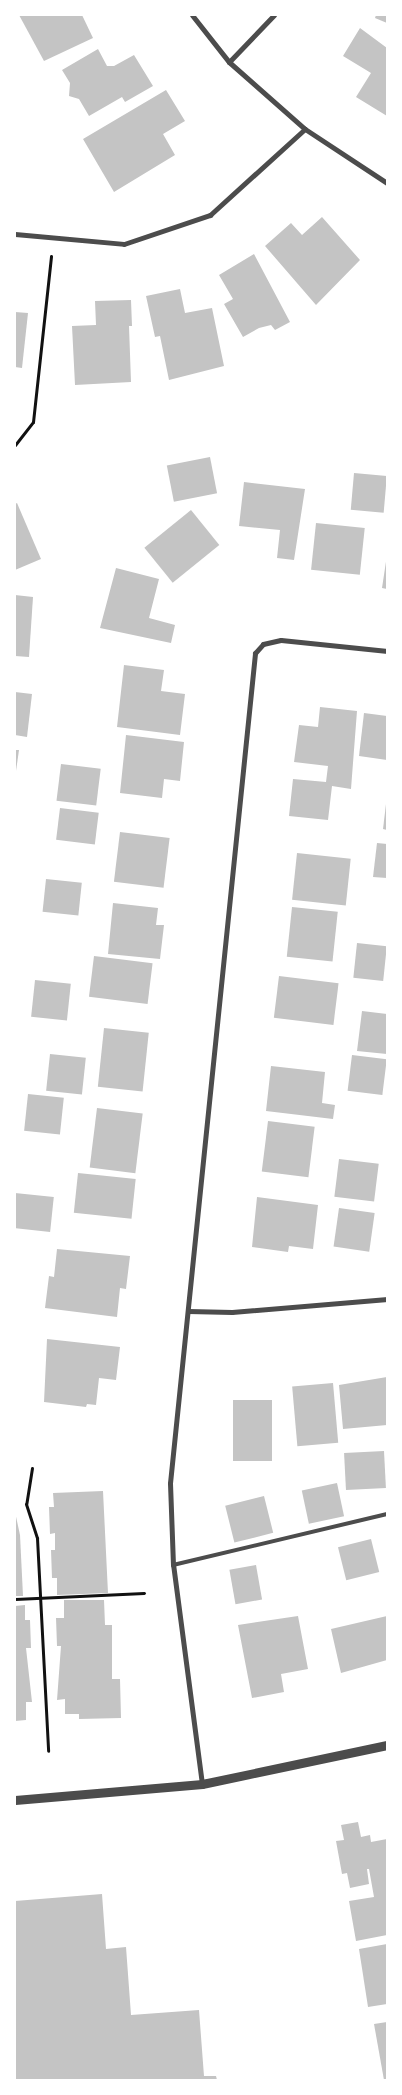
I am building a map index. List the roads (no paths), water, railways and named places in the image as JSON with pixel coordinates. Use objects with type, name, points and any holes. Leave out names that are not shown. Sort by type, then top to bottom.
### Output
[{"type":"street","points":[[192,15],[229,62],[304,129],[387,183]]},
{"type":"street","points":[[229,62],[274,15]]},
{"type":"street","points":[[15,234],[124,244],[210,215],[304,129]]},
{"type":"street","points":[[202,1784],[173,1565],[170,1483],[249,694],[255,653],[263,644],[280,640],[387,651]]},
{"type":"street","points":[[188,1311],[232,1312],[387,1299]]},
{"type":"street","points":[[15,1800],[202,1784],[387,1745]]},
{"type":"lane","points":[[173,1565],[387,1514]]}]
